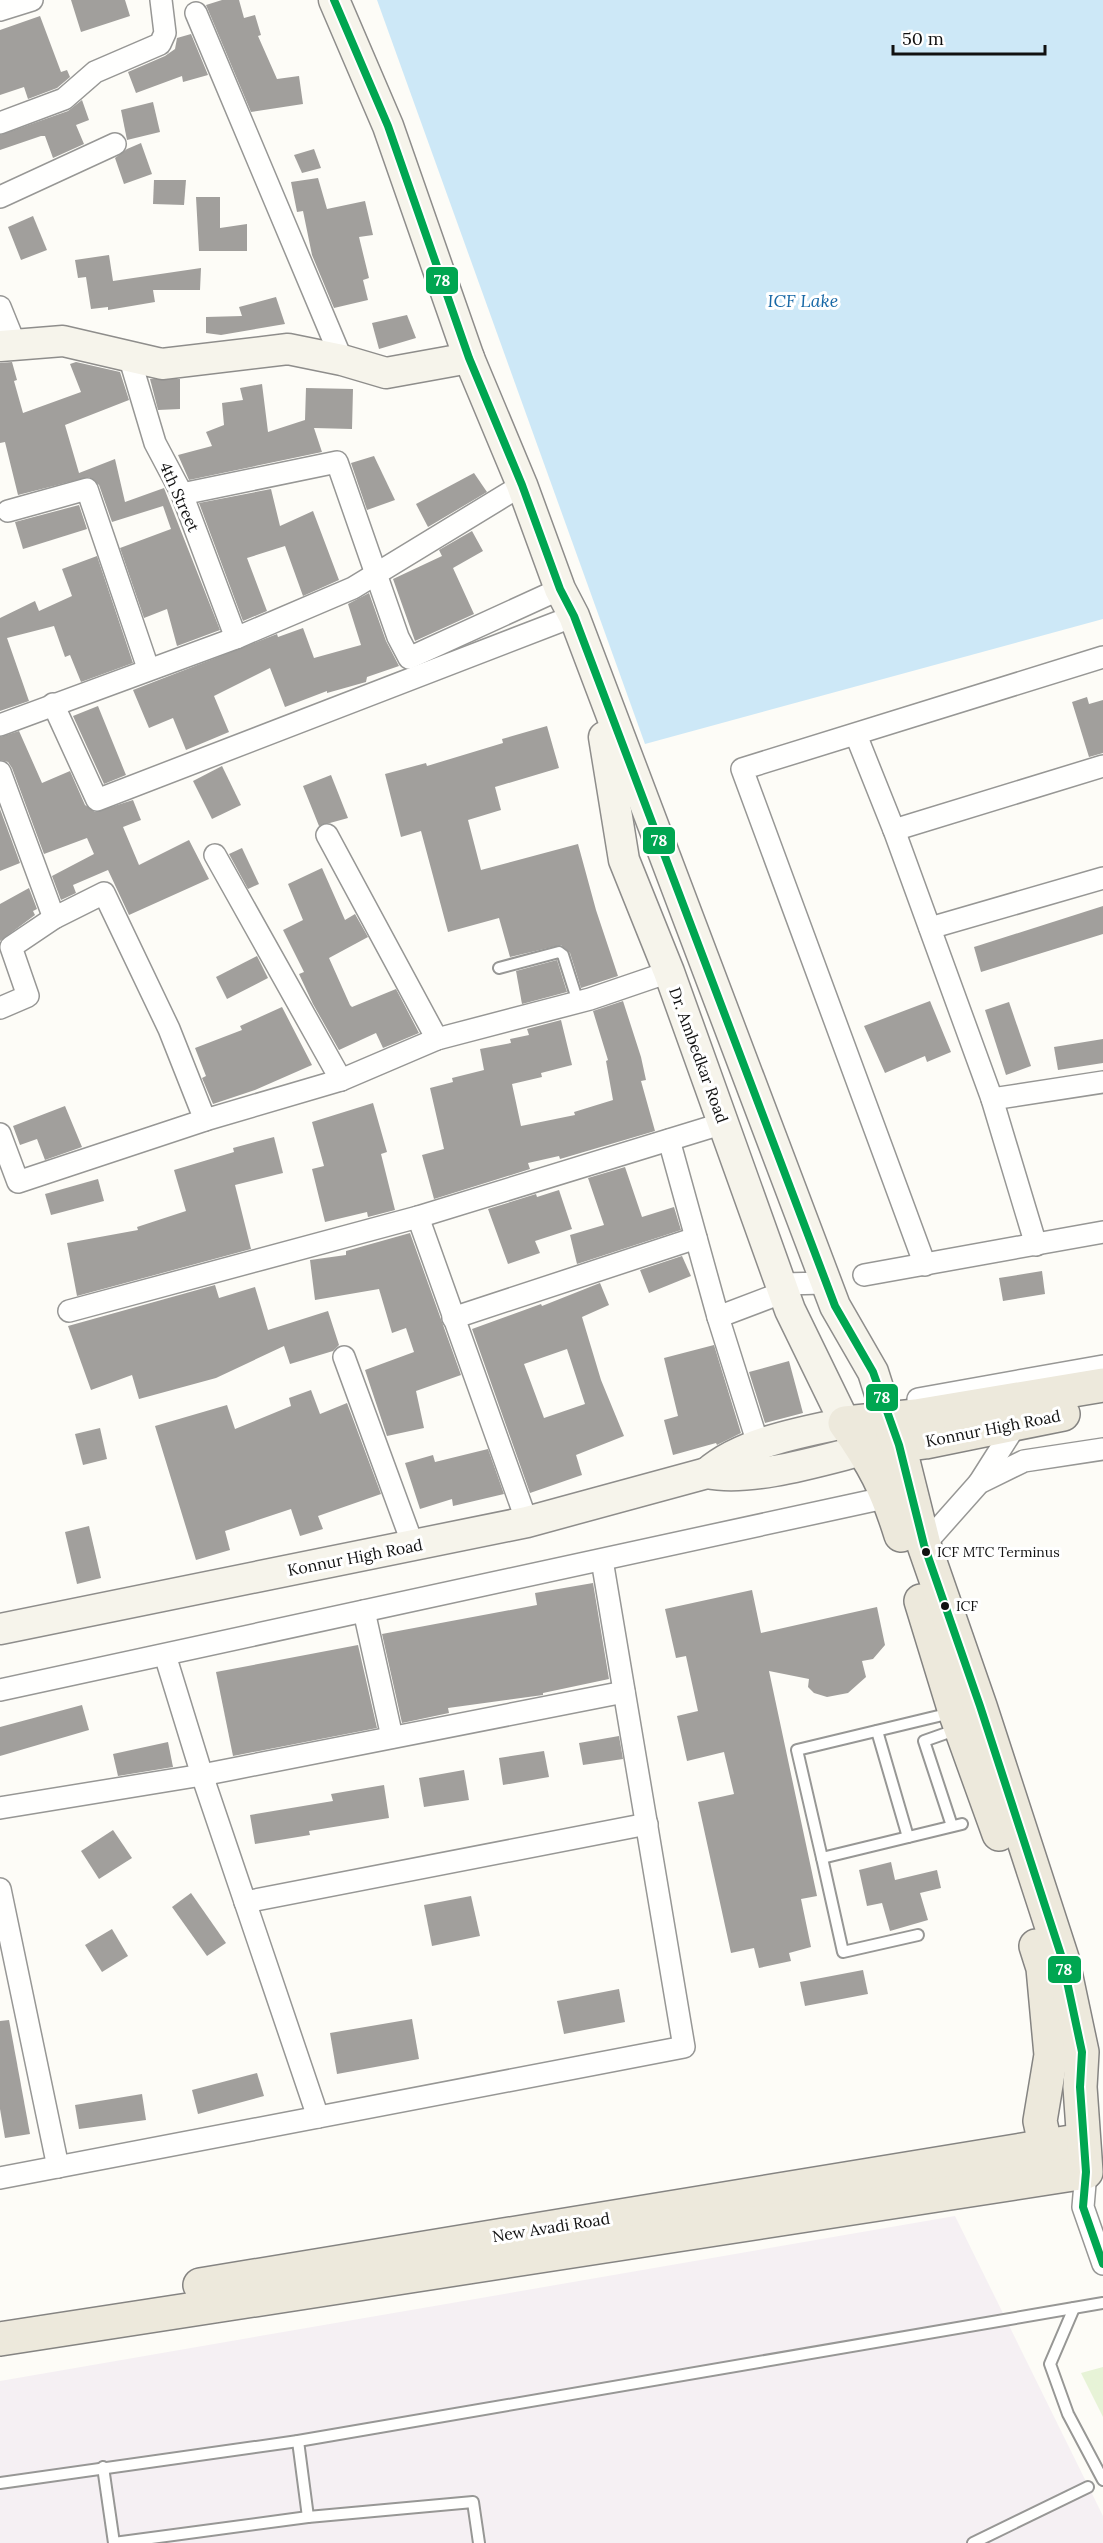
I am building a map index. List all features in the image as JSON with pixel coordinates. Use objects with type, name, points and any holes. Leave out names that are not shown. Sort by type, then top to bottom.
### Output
[{"type":"main road","name":"Dr. Ambedkar Road","points":[[334,0],[388,126],[469,358],[522,485],[560,589],[574,616],[594,675],[835,1306],[900,1422]]},
{"type":"main road","points":[[8,345],[63,341],[162,364],[288,349],[342,360],[386,373],[469,358]]},
{"type":"main road","name":"Dr. Ambedkar Road","points":[[594,675],[624,860],[669,972],[783,1288],[816,1368],[845,1423]]},
{"type":"main road","points":[[845,1423],[900,1422],[1103,1384]]},
{"type":"main road","name":"Konnur High Road","points":[[707,1473],[724,1477],[798,1466],[863,1450],[900,1422],[1017,1423],[1103,1406]]},
{"type":"main road","points":[[900,1422],[924,1545],[1016,1881],[1043,1968],[1052,2055],[1040,2121],[1052,2177]]},
{"type":"main road","points":[[845,1423],[876,1468],[889,1497],[1062,1958],[1082,2052],[1080,2087],[1093,2138],[1095,2170]]},
{"type":"main road","name":"Konnur High Road","points":[[0,1629],[527,1522],[707,1473],[721,1461],[794,1434],[845,1423]]},
{"type":"main road","name":"New Avadi Road","points":[[0,2319],[1093,2138]]},
{"type":"main road","name":"New Avadi Road","points":[[0,2339],[1095,2170]]},
{"type":"street","points":[[0,10],[32,0]]},
{"type":"street","points":[[0,123],[64,99],[95,72],[159,44],[165,33],[161,0]]},
{"type":"street","points":[[196,13],[342,360]]},
{"type":"street","points":[[0,197],[115,144]]},
{"type":"street","points":[[0,308],[8,345]]},
{"type":"street","name":"4th Street","points":[[129,356],[155,443],[182,494],[236,638]]},
{"type":"street","points":[[182,494],[337,462],[401,644],[409,658],[560,589]]},
{"type":"street","points":[[0,725],[148,668],[236,638],[352,588],[522,485]]},
{"type":"street","points":[[8,511],[87,489],[148,668]]},
{"type":"street","points":[[53,704],[97,800],[574,616]]},
{"type":"street","points":[[925,1264],[742,769],[1103,657]]},
{"type":"street","points":[[856,735],[894,830],[992,1099],[1035,1245]]},
{"type":"street","points":[[894,830],[1103,766]]},
{"type":"street","points":[[0,772],[54,918]]},
{"type":"street","points":[[327,835],[437,1039]]},
{"type":"street","points":[[215,855],[341,1080]]},
{"type":"street","points":[[930,928],[1103,878]]},
{"type":"street","points":[[0,1008],[28,996],[11,947],[54,918],[104,893],[169,1029],[205,1120]]},
{"type":"street","points":[[0,1134],[18,1182],[205,1120],[341,1080],[437,1039],[578,1002],[669,972]]},
{"type":"street","points":[[992,1099],[1103,1082]]},
{"type":"street","points":[[69,1311],[418,1217],[724,1123]]},
{"type":"street","points":[[669,1140],[718,1317],[759,1447]]},
{"type":"street","points":[[418,1217],[527,1522]]},
{"type":"street","points":[[864,1275],[1103,1232]]},
{"type":"street","points":[[453,1318],[696,1238]]},
{"type":"street","points":[[718,1317],[783,1288],[826,1283]]},
{"type":"street","points":[[344,1357],[413,1545]]},
{"type":"street","points":[[900,1422],[1103,1366]]},
{"type":"street","points":[[924,1545],[979,1483],[1017,1423]]},
{"type":"street","points":[[979,1483],[1024,1461],[1103,1449]]},
{"type":"street","points":[[0,1690],[889,1497]]},
{"type":"street","points":[[0,2178],[684,2047],[602,1560]]},
{"type":"street","points":[[364,1611],[392,1737]]},
{"type":"street","points":[[165,1655],[202,1775],[318,2117]]},
{"type":"street","points":[[0,1808],[202,1775],[624,1692]]},
{"type":"street","points":[[245,1902],[647,1824]]},
{"type":"street","points":[[0,1889],[58,2168]]},
{"type":"street","points":[[1083,2207],[1095,2170]]},
{"type":"street","points":[[1052,2177],[1083,2207],[1103,2264]]},
{"type":"lane","points":[[499,968],[559,952],[563,955],[578,1002]]},
{"type":"lane","points":[[918,1935],[843,1952],[797,1750],[877,1731],[970,1717]]},
{"type":"lane","points":[[822,1858],[957,1825],[924,1741],[970,1717]]},
{"type":"lane","points":[[877,1731],[908,1837]]},
{"type":"lane","points":[[0,2483],[298,2441],[1103,2303]]},
{"type":"lane","points":[[1074,2308],[1050,2364],[1068,2414],[1103,2480]]},
{"type":"lane","points":[[298,2441],[308,2517]]},
{"type":"lane","points":[[103,2467],[114,2543],[308,2517],[473,2502],[479,2543]]},
{"type":"lane","points":[[973,2543],[1088,2487]]},
{"type":"shaded area","points":[[955,2216],[1103,2516],[1103,2543],[0,2543],[0,2381]]},
{"type":"green space","points":[[1103,2367],[1103,2417],[1081,2373]]},
{"type":"water","name":"ICF Lake","points":[[377,0],[1103,0],[1103,619],[645,744]]},
{"type":"building","points":[[71,0],[125,0],[130,16],[81,32]]},
{"type":"building","points":[[222,0],[239,0],[244,18],[255,15],[261,35],[258,36],[277,79],[299,76],[303,104],[251,112],[206,5]]},
{"type":"building","points":[[40,16],[61,72],[67,70],[70,77],[57,88],[28,99],[24,87],[0,95],[0,30]]},
{"type":"building","points":[[191,34],[208,75],[183,82],[182,76],[136,93],[128,72],[165,56],[175,49],[177,38]]},
{"type":"building","points":[[82,100],[89,120],[76,125],[84,144],[53,158],[45,136],[0,150],[0,135],[68,111]]},
{"type":"building","points":[[153,102],[160,132],[127,140],[121,110]]},
{"type":"building","points":[[141,143],[152,174],[124,184],[115,158]]},
{"type":"building","points":[[314,149],[321,168],[302,173],[294,155]]},
{"type":"building","points":[[318,178],[327,209],[365,201],[373,235],[359,237],[369,278],[363,280],[368,300],[334,308],[312,255],[303,211],[297,212],[291,182]]},
{"type":"building","points":[[154,180],[186,180],[184,205],[153,204]]},
{"type":"building","points":[[196,197],[220,197],[220,228],[247,224],[247,251],[199,251]]},
{"type":"building","points":[[33,216],[47,250],[21,260],[8,227]]},
{"type":"building","points":[[109,255],[113,281],[201,268],[200,290],[153,290],[155,302],[108,310],[108,307],[91,309],[86,277],[78,278],[75,260]]},
{"type":"building","points":[[276,297],[285,324],[221,335],[206,333],[206,317],[242,316],[239,307]]},
{"type":"building","points":[[407,315],[416,338],[379,349],[372,323]]},
{"type":"building","points":[[12,362],[17,380],[14,381],[23,413],[81,392],[70,364],[76,362],[120,372],[129,400],[65,425],[79,473],[115,459],[125,502],[164,488],[220,630],[177,646],[167,609],[144,618],[120,548],[171,529],[163,506],[112,522],[99,485],[89,477],[18,495],[5,442],[0,443],[0,363]]},
{"type":"building","points":[[150,379],[180,379],[180,409],[158,410]]},
{"type":"building","points":[[262,384],[268,432],[305,420],[306,388],[353,389],[352,429],[314,428],[322,452],[189,480],[178,455],[212,446],[206,432],[224,425],[222,403],[243,400],[240,388]]},
{"type":"building","points":[[374,456],[395,500],[367,510],[351,463]]},
{"type":"building","points":[[474,473],[487,492],[428,527],[416,504]]},
{"type":"building","points":[[271,489],[280,526],[313,511],[339,580],[303,596],[285,546],[247,558],[267,611],[243,621],[199,503]]},
{"type":"building","points":[[79,505],[87,529],[23,549],[15,522]]},
{"type":"building","points":[[472,531],[483,551],[453,568],[474,614],[415,641],[393,579],[442,556],[439,550]]},
{"type":"building","points":[[97,556],[133,663],[81,682],[70,655],[65,657],[54,626],[7,638],[29,701],[0,711],[0,618],[35,601],[39,611],[72,596],[62,569]]},
{"type":"building","points":[[369,593],[386,641],[399,666],[367,677],[366,682],[327,693],[327,691],[285,707],[270,668],[214,696],[229,732],[186,750],[173,718],[149,728],[133,690],[277,634],[278,637],[303,628],[314,658],[361,645],[348,604]]},
{"type":"building","points":[[1087,697],[1089,704],[1103,700],[1103,753],[1089,757],[1072,702]]},
{"type":"building","points":[[98,706],[126,775],[104,784],[73,716]]},
{"type":"building","points":[[547,726],[559,768],[495,787],[501,810],[468,820],[481,870],[578,844],[596,910],[618,976],[581,988],[570,953],[561,945],[510,957],[499,918],[448,932],[421,831],[401,837],[385,774],[426,763],[427,766],[503,743],[502,739]]},
{"type":"building","points":[[19,731],[42,783],[70,771],[85,805],[95,812],[133,800],[141,820],[123,827],[139,865],[189,840],[209,879],[129,915],[108,870],[73,885],[76,893],[61,900],[52,876],[94,854],[87,838],[44,854],[12,768],[8,762],[0,760],[0,737]]},
{"type":"building","points":[[222,766],[241,805],[212,819],[193,781]]},
{"type":"building","points":[[331,775],[348,818],[319,826],[303,786]]},
{"type":"building","points":[[0,809],[20,863],[0,871]]},
{"type":"building","points":[[242,848],[259,884],[248,889],[229,854]]},
{"type":"building","points":[[322,868],[345,920],[355,914],[368,937],[329,958],[350,1005],[352,1007],[396,989],[419,1033],[383,1048],[376,1033],[339,1050],[299,974],[304,972],[283,930],[303,920],[288,884]]},
{"type":"building","points":[[29,888],[37,909],[33,911],[35,915],[0,941],[0,904]]},
{"type":"building","points":[[1103,906],[1103,934],[981,972],[974,947]]},
{"type":"building","points":[[257,956],[268,978],[227,999],[216,977]]},
{"type":"building","points":[[557,960],[567,992],[522,1004],[516,971]]},
{"type":"building","points":[[623,1001],[641,1057],[646,1080],[641,1081],[655,1131],[560,1159],[559,1156],[528,1163],[530,1169],[434,1199],[422,1155],[444,1149],[430,1088],[453,1082],[452,1078],[484,1070],[480,1049],[511,1043],[510,1039],[529,1035],[527,1029],[561,1020],[572,1065],[541,1073],[542,1077],[512,1084],[521,1126],[575,1115],[574,1112],[613,1100],[606,1061],[608,1060],[593,1011]]},
{"type":"building","points":[[930,1001],[951,1052],[927,1062],[925,1056],[885,1073],[864,1026]]},
{"type":"building","points":[[1009,1002],[1031,1066],[1006,1075],[985,1010]]},
{"type":"building","points":[[282,1007],[312,1065],[255,1090],[213,1104],[202,1078],[206,1076],[195,1048],[242,1030],[240,1026]]},
{"type":"building","points":[[1103,1039],[1103,1063],[1058,1070],[1054,1047]]},
{"type":"building","points":[[373,1103],[387,1152],[381,1154],[395,1210],[368,1217],[367,1212],[325,1222],[312,1169],[324,1166],[312,1122]]},
{"type":"building","points":[[65,1106],[82,1147],[45,1160],[37,1139],[20,1145],[13,1126]]},
{"type":"building","points":[[274,1137],[283,1173],[235,1185],[251,1249],[77,1296],[67,1243],[138,1230],[137,1227],[186,1211],[174,1170],[234,1152],[233,1148]]},
{"type":"building","points":[[625,1167],[642,1217],[674,1207],[681,1230],[577,1264],[570,1235],[604,1225],[588,1178]]},
{"type":"building","points":[[98,1179],[104,1201],[51,1215],[45,1194]]},
{"type":"building","points":[[559,1190],[572,1229],[535,1241],[540,1253],[508,1264],[488,1209],[536,1194],[537,1197]]},
{"type":"building","points":[[410,1233],[461,1375],[416,1391],[424,1428],[387,1436],[365,1370],[414,1352],[406,1328],[392,1333],[379,1289],[315,1300],[310,1260],[346,1255],[346,1251]]},
{"type":"building","points":[[682,1256],[691,1276],[649,1293],[640,1270]]},
{"type":"building","points":[[1042,1271],[1045,1294],[1003,1301],[999,1278]]},
{"type":"building","points":[[600,1283],[609,1305],[582,1317],[601,1380],[624,1436],[576,1455],[582,1475],[530,1493],[472,1329],[541,1304],[542,1306]],"holes":[[[567,1349],[585,1404],[544,1418],[524,1364]]]},
{"type":"building","points":[[215,1285],[219,1298],[255,1287],[268,1330],[328,1311],[339,1345],[333,1351],[290,1364],[284,1346],[216,1378],[139,1399],[132,1375],[91,1390],[68,1326]]},
{"type":"building","points":[[714,1345],[741,1433],[717,1445],[716,1443],[673,1455],[664,1420],[678,1416],[664,1358]]},
{"type":"building","points":[[789,1361],[803,1413],[765,1423],[749,1372]]},
{"type":"building","points":[[311,1390],[320,1414],[347,1403],[381,1494],[318,1516],[323,1529],[300,1536],[291,1509],[225,1531],[230,1550],[196,1560],[155,1426],[227,1405],[235,1429],[291,1406],[289,1398]]},
{"type":"building","points":[[100,1428],[107,1459],[83,1465],[75,1434]]},
{"type":"building","points":[[488,1449],[504,1494],[453,1506],[452,1499],[420,1509],[405,1463],[433,1455],[435,1462]]},
{"type":"building","points":[[89,1526],[101,1578],[77,1584],[65,1532]]},
{"type":"building","points":[[593,1583],[609,1679],[543,1693],[543,1695],[448,1708],[449,1713],[402,1723],[382,1634],[537,1605],[535,1593]]},
{"type":"building","points":[[752,1590],[761,1633],[877,1607],[885,1645],[873,1659],[862,1661],[866,1677],[848,1693],[827,1697],[814,1693],[808,1687],[809,1679],[769,1671],[817,1896],[801,1899],[811,1947],[789,1953],[791,1961],[759,1968],[754,1948],[731,1953],[698,1802],[734,1794],[724,1752],[687,1761],[677,1716],[698,1711],[686,1656],[676,1658],[665,1609]]},
{"type":"building","points":[[358,1645],[377,1728],[233,1756],[216,1672]]},
{"type":"building","points":[[82,1705],[89,1730],[0,1756],[0,1727]]},
{"type":"building","points":[[619,1736],[623,1759],[583,1765],[579,1743]]},
{"type":"building","points":[[168,1742],[173,1767],[118,1776],[113,1754]]},
{"type":"building","points":[[544,1751],[549,1777],[503,1785],[499,1758]]},
{"type":"building","points":[[464,1770],[469,1800],[424,1807],[419,1778]]},
{"type":"building","points":[[384,1785],[389,1818],[309,1831],[310,1835],[255,1844],[250,1815],[333,1801],[331,1794]]},
{"type":"building","points":[[113,1830],[132,1858],[99,1879],[81,1851]]},
{"type":"building","points":[[891,1862],[895,1880],[937,1870],[941,1888],[920,1893],[928,1920],[890,1931],[882,1903],[867,1906],[859,1870]]},
{"type":"building","points":[[191,1893],[226,1943],[207,1956],[172,1907]]},
{"type":"building","points":[[471,1896],[480,1936],[432,1946],[424,1905]]},
{"type":"building","points":[[112,1929],[128,1956],[102,1972],[85,1945]]},
{"type":"building","points":[[863,1970],[868,1994],[805,2006],[800,1982]]},
{"type":"building","points":[[619,1989],[625,2022],[564,2034],[557,2001]]},
{"type":"building","points":[[412,2019],[419,2059],[337,2074],[330,2033]]},
{"type":"building","points":[[9,2020],[30,2134],[5,2138],[0,2109],[0,2021]]},
{"type":"building","points":[[257,2073],[264,2096],[198,2114],[192,2090]]},
{"type":"building","points":[[142,2094],[146,2120],[79,2129],[75,2105]]},
{"type":"transit line","name":"78","points":[[334,0],[388,126],[469,358],[522,485],[560,589],[574,616],[835,1306],[873,1372],[899,1445],[924,1545],[980,1706],[1062,1958],[1082,2052],[1080,2087],[1086,2172],[1083,2207],[1103,2264]]},
{"type":"place","name":"ICF MTC Terminus","points":[[926,1552]]},
{"type":"place","name":"ICF","points":[[945,1606]]}]
